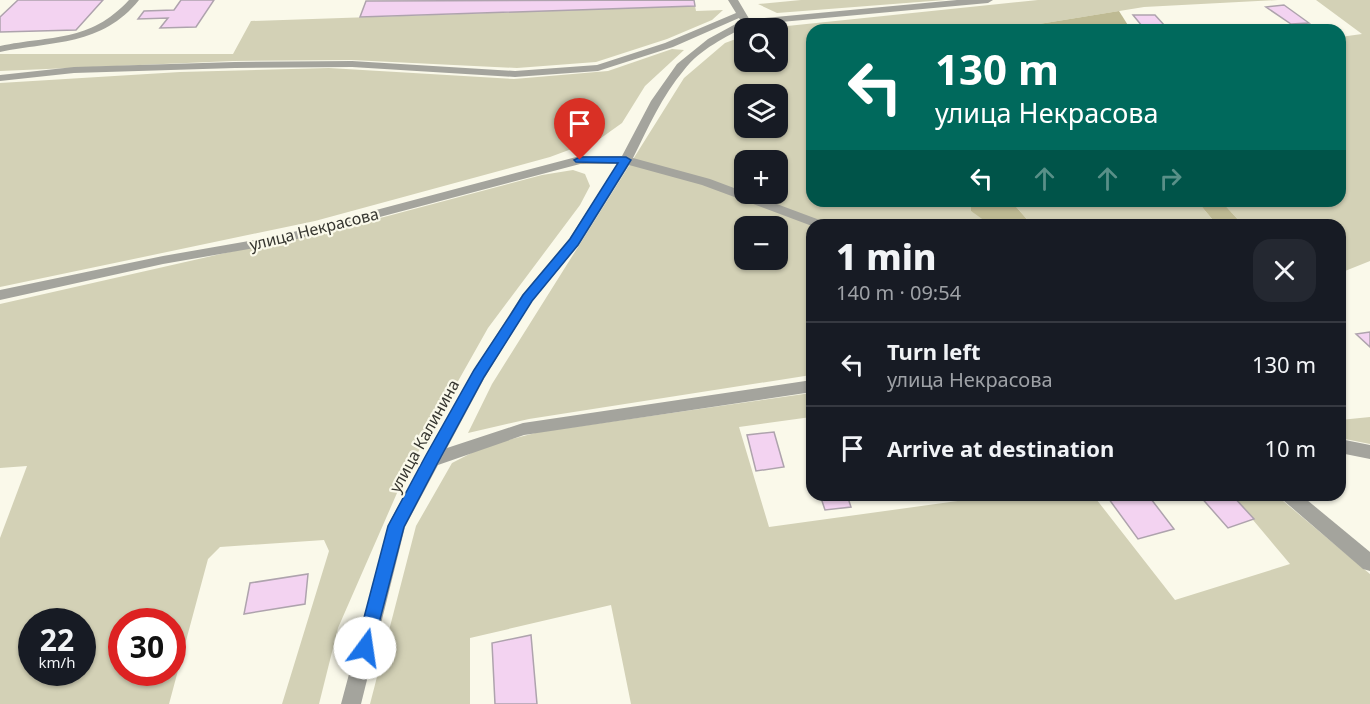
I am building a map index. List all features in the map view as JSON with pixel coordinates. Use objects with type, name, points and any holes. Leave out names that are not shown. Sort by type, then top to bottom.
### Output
[{"type":"street","points":[[0,49],[77,36],[102,28],[134,0]]},
{"type":"street","points":[[733,0],[744,18],[988,0]]},
{"type":"street","points":[[0,78],[74,70],[235,65],[352,64],[515,74],[598,68],[734,22]]},
{"type":"street","name":"улица Калинина","points":[[351,704],[396,526],[479,374],[528,298],[574,242],[626,160],[656,101],[681,66],[734,25]]},
{"type":"street","name":"улица Некрасова","points":[[0,295],[164,260],[278,240],[580,160],[626,160],[706,182],[806,220]]},
{"type":"street","points":[[430,461],[523,429],[806,387]]},
{"type":"street","points":[[1346,447],[1370,452]]},
{"type":"street","points":[[1296,501],[1370,563]]},
{"type":"shaded area","points":[[801,0],[945,0],[777,13],[758,4]]},
{"type":"shaded area","points":[[1038,0],[1278,0],[1144,7],[1039,24],[807,24]]},
{"type":"shaded area","points":[[1316,0],[1370,0],[1370,261],[1346,271],[1346,219],[1238,219],[1226,207],[1346,207],[1346,36],[1362,34]]},
{"type":"shaded area","points":[[695,6],[696,11],[723,10],[712,20],[667,39],[596,62],[517,68],[351,60],[233,61],[0,71],[0,54],[233,54],[251,21]]},
{"type":"shaded area","points":[[1119,11],[1127,24],[1039,24]]},
{"type":"shaded area","points":[[806,24],[806,207],[971,207],[971,211],[1000,219],[806,219],[806,376],[529,419],[468,433],[492,384],[684,78],[725,43],[734,40],[734,72],[788,72],[788,26]]},
{"type":"shaded area","points":[[672,49],[684,50],[645,86],[622,123],[601,138],[550,157],[315,221],[0,287],[0,83],[180,72],[329,68],[514,79],[608,71]]},
{"type":"shaded area","points":[[573,170],[585,174],[590,186],[580,205],[488,328],[404,477],[338,628],[319,704],[282,704],[329,551],[324,540],[220,547],[208,559],[186,641],[186,608],[108,608],[108,686],[174,686],[169,704],[0,704],[0,538],[27,466],[0,468],[0,304],[384,217],[542,175]]},
{"type":"shaded area","points":[[971,207],[1016,207],[1027,219],[982,219],[971,211]]},
{"type":"shaded area","points":[[1016,207],[1202,207],[1212,219],[1027,219]]},
{"type":"shaded area","points":[[1202,207],[1226,207],[1238,219],[1212,219]]},
{"type":"shaded area","points":[[806,394],[806,418],[739,427],[769,527],[958,501],[1098,501],[1175,600],[1290,564],[1237,501],[1283,501],[1370,574],[1370,704],[631,704],[611,605],[470,638],[470,704],[370,704],[416,526],[452,463],[485,446],[539,432]]},
{"type":"shaded area","points":[[1370,417],[1370,444],[1346,439],[1346,419]]},
{"type":"building","points":[[18,0],[103,0],[76,30],[0,32],[0,17]]},
{"type":"building","points":[[181,0],[214,0],[196,27],[160,28],[168,18],[138,19],[144,11],[174,10]]},
{"type":"building","points":[[694,0],[695,6],[360,17],[366,1]]},
{"type":"building","points":[[1284,5],[1309,23],[1291,24],[1266,7]]},
{"type":"building","points":[[1133,15],[1155,15],[1163,24],[1140,24]]},
{"type":"building","points":[[1370,332],[1370,347],[1356,334]]},
{"type":"building","points":[[774,432],[784,467],[756,471],[747,435]]},
{"type":"building","points":[[822,501],[849,501],[851,507],[825,510]]},
{"type":"building","points":[[1110,501],[1153,501],[1174,529],[1138,539]]},
{"type":"building","points":[[1204,501],[1238,501],[1254,519],[1228,528]]},
{"type":"building","points":[[308,574],[305,604],[244,614],[250,583]]},
{"type":"building","points":[[531,635],[537,704],[495,704],[492,643]]},
{"type":"route","points":[[365,648],[396,526],[430,461],[479,374],[515,317],[574,242],[626,160],[580,160]]}]
